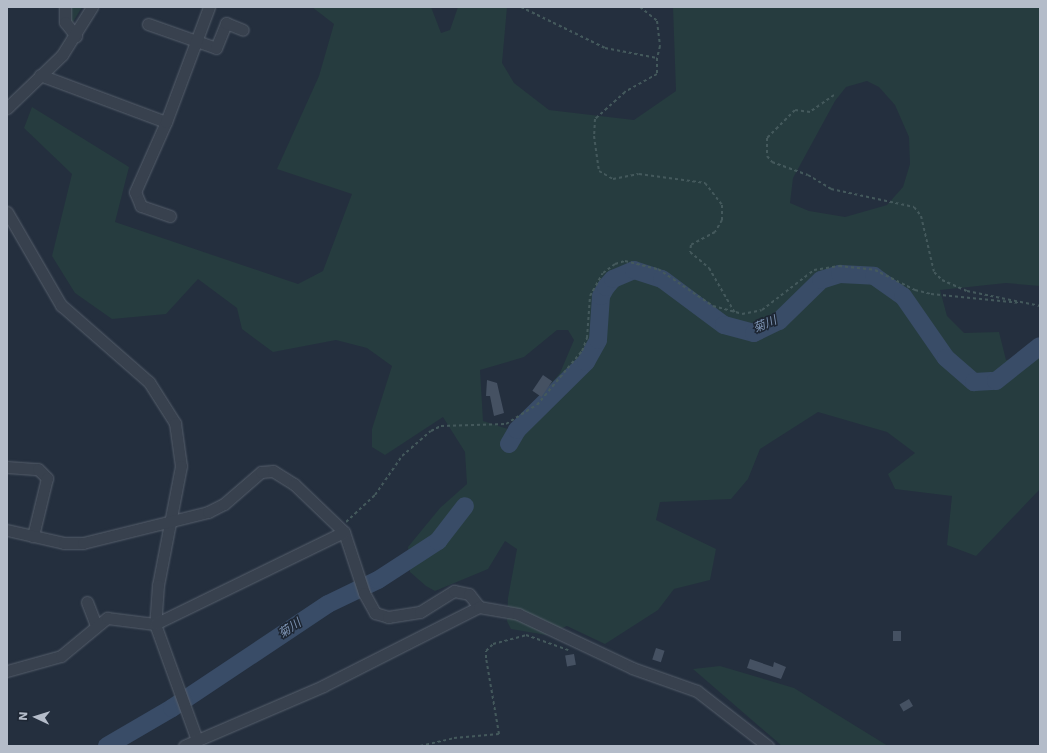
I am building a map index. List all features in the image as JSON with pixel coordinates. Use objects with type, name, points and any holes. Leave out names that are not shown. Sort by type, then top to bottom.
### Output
[{"type":"street","points":[[65,7],[65,22],[76,36]]},
{"type":"street","points":[[7,108],[76,36],[92,7]]},
{"type":"street","points":[[170,216],[141,206],[135,192],[166,122],[209,7]]},
{"type":"street","points":[[148,24],[216,48],[226,23],[243,30]]},
{"type":"street","points":[[40,75],[166,122]]},
{"type":"street","points":[[7,212],[61,305],[149,382],[170,412],[181,450],[155,624],[175,683],[197,740]]},
{"type":"street","points":[[7,467],[38,469],[47,478],[33,536]]},
{"type":"street","points":[[7,530],[33,536],[83,543],[171,519],[208,512],[224,504],[261,472],[269,470],[294,484],[342,530],[362,588],[380,616],[420,612],[454,591],[469,594],[479,607]]},
{"type":"street","points":[[7,671],[61,656],[96,626],[115,617],[155,624],[342,530]]},
{"type":"street","points":[[87,602],[96,626]]},
{"type":"street","points":[[184,746],[323,686],[479,607],[518,614],[632,668],[697,691],[768,746]]},
{"type":"path","points":[[521,7],[605,48],[657,58]]},
{"type":"path","points":[[640,7],[657,21],[660,46],[657,58],[657,74],[625,92],[595,119],[594,136],[599,171],[613,180],[640,174],[705,184],[722,205],[722,220],[715,232],[691,245],[690,252],[709,268],[735,313]]},
{"type":"path","points":[[834,95],[810,112],[795,110],[767,138],[767,156],[772,162],[808,175],[831,189],[914,206],[921,216],[934,272],[942,280],[967,290],[1014,298],[1018,303]]},
{"type":"path","points":[[342,530],[376,495],[402,456],[431,431],[441,426],[506,424],[537,405],[582,351],[587,338],[590,296],[604,273],[615,264],[625,261],[658,269],[713,306],[735,313],[762,310],[814,270],[839,266],[875,270],[931,294],[1040,306]]},
{"type":"path","points":[[420,746],[454,738],[499,734],[486,658],[486,651],[493,644],[526,635],[575,653]]},
{"type":"green space","points":[[66,7],[82,7],[67,32]]},
{"type":"green space","points":[[312,7],[431,7],[441,33],[450,30],[458,7],[507,7],[502,63],[514,83],[549,110],[634,120],[676,91],[673,7],[1040,7],[1040,286],[1006,283],[940,290],[947,316],[964,333],[999,332],[1006,360],[1040,356],[1040,489],[976,556],[947,545],[952,496],[895,489],[888,474],[915,453],[887,432],[818,412],[760,449],[748,479],[731,499],[660,502],[656,520],[716,549],[710,580],[674,589],[658,610],[605,644],[567,626],[546,635],[511,629],[507,621],[508,598],[517,549],[505,541],[488,569],[435,591],[426,586],[410,572],[408,547],[440,508],[467,484],[465,452],[443,417],[385,455],[372,447],[372,429],[392,366],[367,348],[336,340],[273,352],[242,329],[237,308],[198,279],[166,314],[112,319],[75,293],[52,256],[72,174],[24,128],[32,107],[129,167],[115,222],[298,284],[323,271],[352,194],[277,169],[319,76],[334,24]],"holes":[[[867,81],[879,87],[895,105],[909,137],[910,164],[903,187],[887,205],[845,217],[809,211],[790,203],[793,178],[835,101],[846,87]],[[557,330],[568,330],[574,340],[560,373],[511,430],[483,421],[480,370],[524,357]]]},
{"type":"green space","points":[[720,666],[794,688],[888,746],[782,746],[693,669]]},
{"type":"building","points":[[543,375],[552,381],[541,397],[532,391]]},
{"type":"building","points":[[487,380],[497,383],[504,413],[494,416],[490,396],[486,396]]},
{"type":"building","points":[[893,631],[901,631],[901,641],[893,641]]},
{"type":"building","points":[[656,648],[665,651],[661,662],[652,659]]},
{"type":"building","points":[[574,654],[576,665],[567,666],[565,656]]},
{"type":"building","points":[[750,659],[773,667],[774,662],[786,667],[781,679],[747,668]]},
{"type":"building","points":[[909,699],[913,706],[903,711],[899,704]]},
{"type":"waterway","name":"菊川","points":[[509,444],[517,430],[586,362],[598,340],[601,296],[613,279],[634,270],[662,279],[724,325],[754,333],[779,321],[821,280],[840,274],[874,276],[903,296],[946,358],[974,382],[996,381],[1040,346]]},
{"type":"waterway","name":"菊川","points":[[107,746],[172,708],[328,604],[378,580],[438,541],[465,506]]}]
